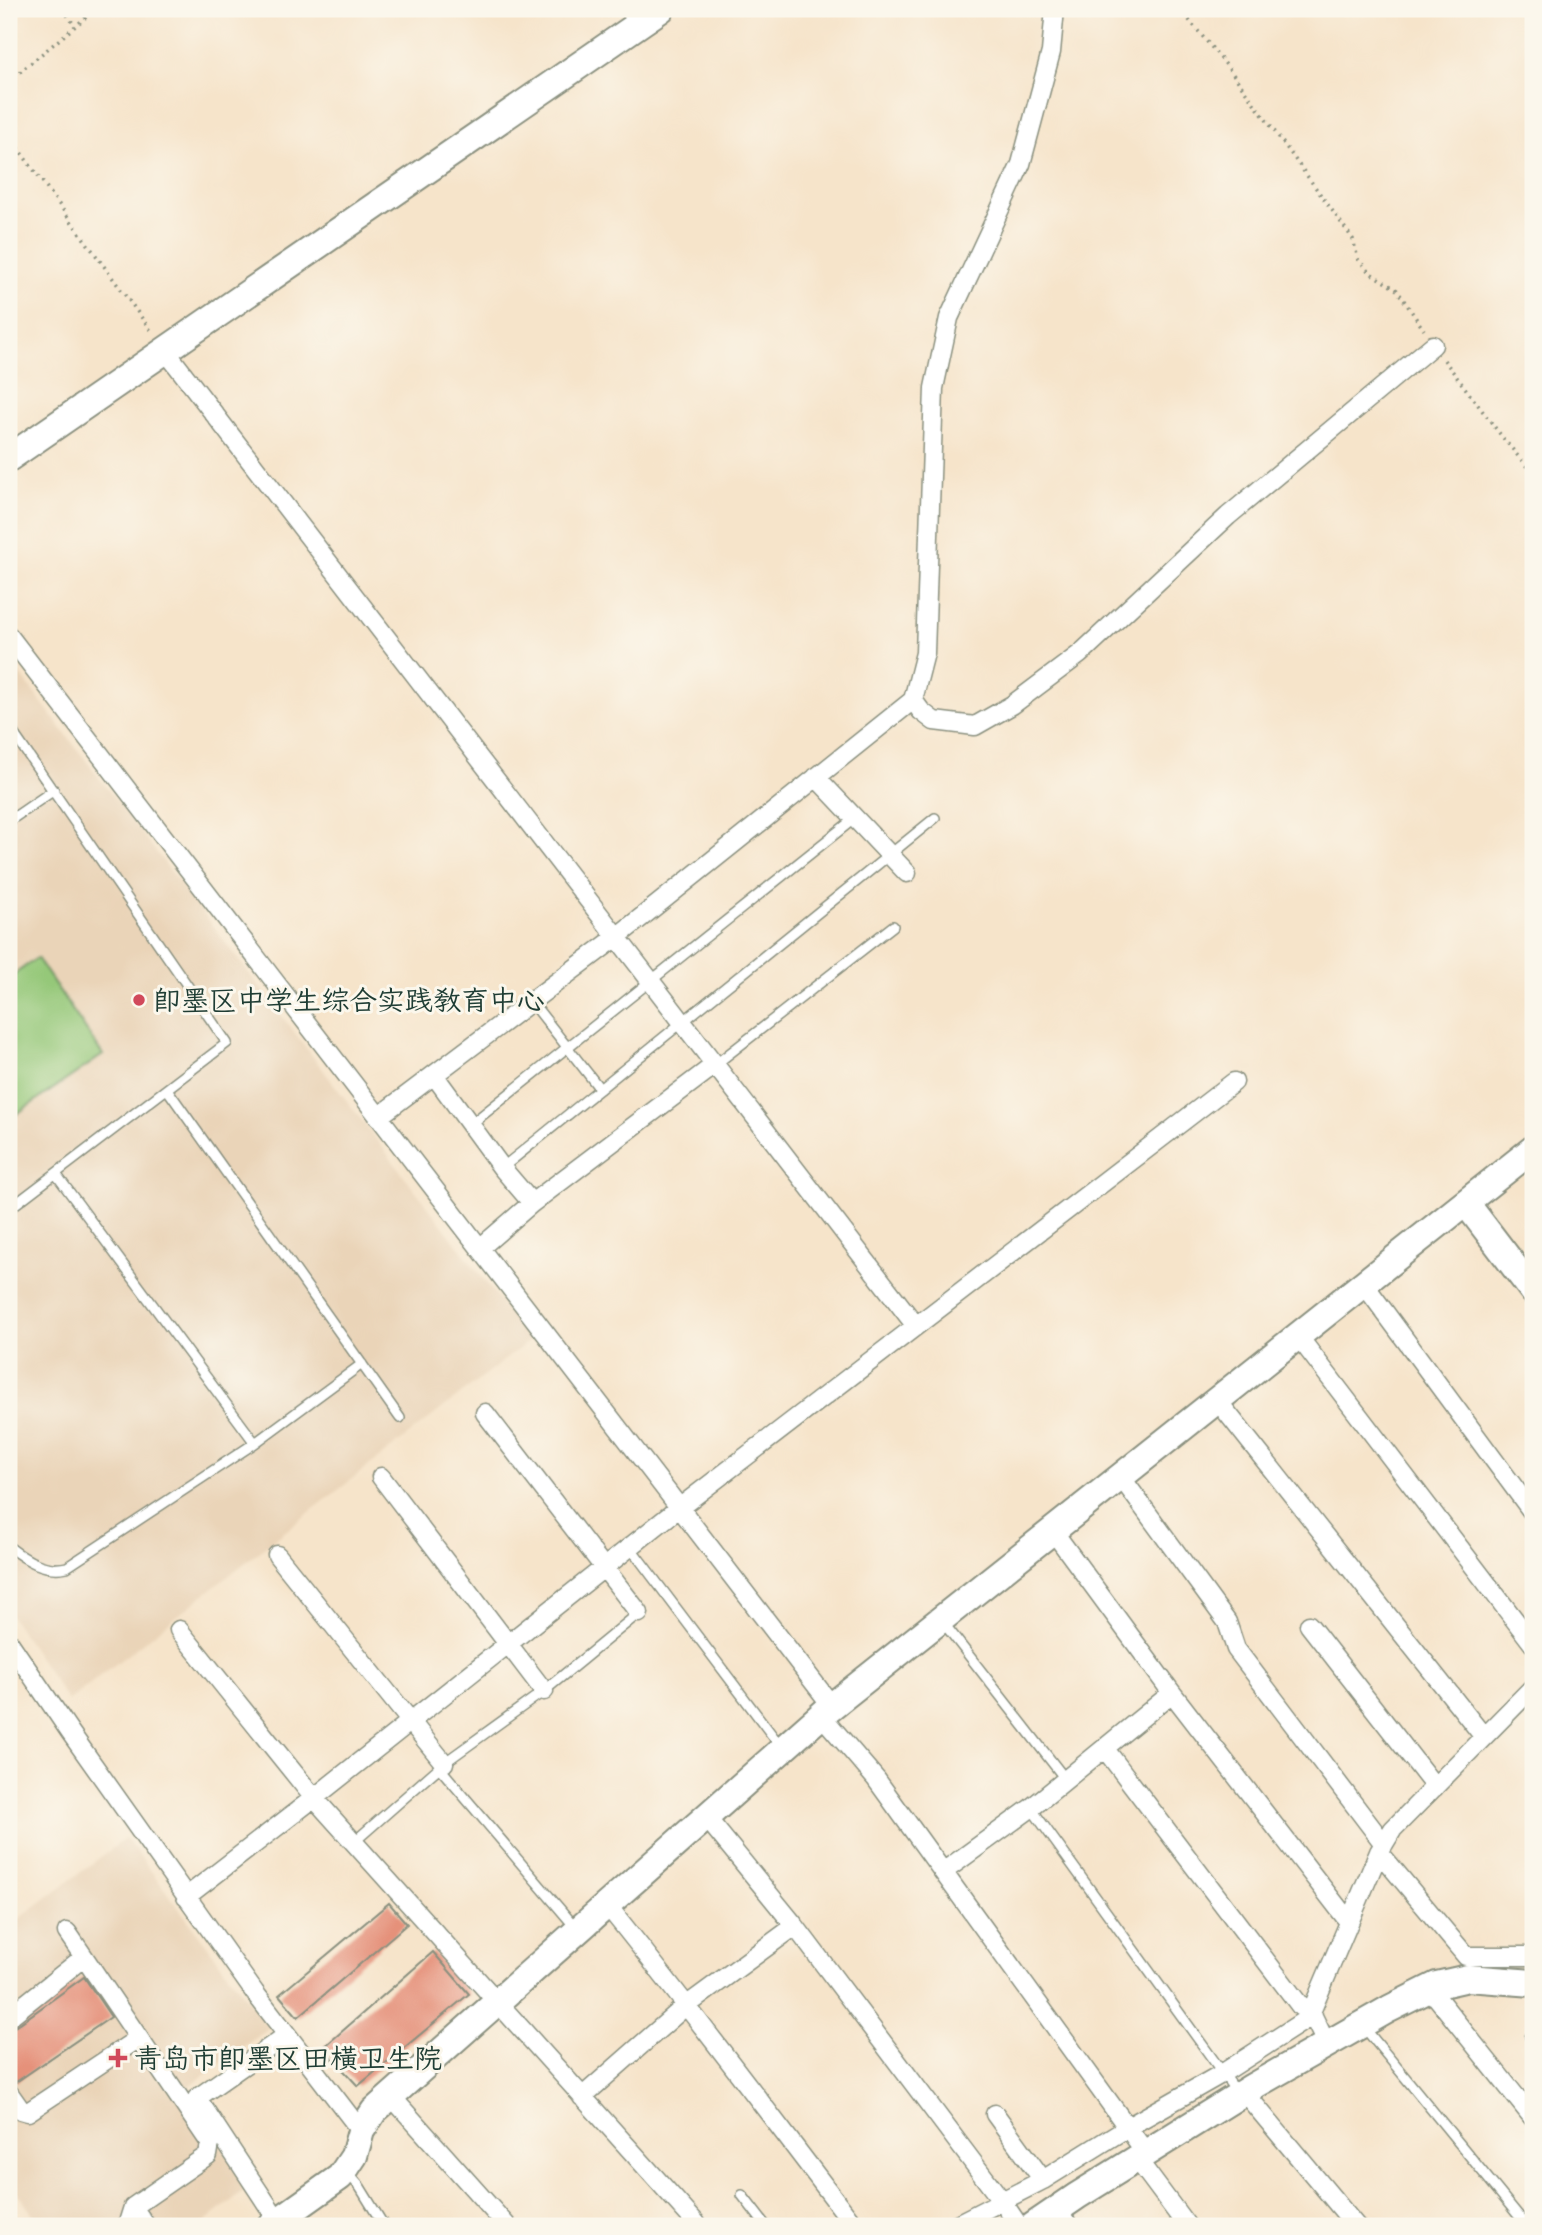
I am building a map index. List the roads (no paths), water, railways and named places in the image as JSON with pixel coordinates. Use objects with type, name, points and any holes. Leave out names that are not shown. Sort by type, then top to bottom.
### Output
[{"type":"street","points":[[378,1117],[618,936],[913,700],[925,653],[934,388],[949,318],[1021,164],[1051,52],[1055,9]]},
{"type":"street","points":[[9,458],[643,13]]},
{"type":"street","points":[[913,700],[921,711],[934,721],[975,726],[1012,705],[1080,654],[1228,516],[1433,345]]},
{"type":"street","points":[[165,350],[916,1326]]},
{"type":"street","points":[[9,636],[679,1508],[1136,2143],[1187,2226]]},
{"type":"street","points":[[816,777],[907,873]]},
{"type":"street","points":[[480,1248],[532,1203],[716,1064]]},
{"type":"street","points":[[434,1075],[502,1168],[532,1203]]},
{"type":"street","points":[[186,1897],[679,1508],[1234,1082]]},
{"type":"street","points":[[287,2035],[197,2098],[275,2224],[340,2177],[354,2156],[361,2131],[374,2111],[827,1711],[1533,1149]]},
{"type":"street","points":[[1466,1203],[1533,1291]]},
{"type":"street","points":[[1364,1284],[1533,1513]]},
{"type":"street","points":[[1298,1336],[1533,1644]]},
{"type":"street","points":[[1217,1400],[1484,1737]]},
{"type":"street","points":[[485,1413],[639,1613]]},
{"type":"street","points":[[380,1477],[544,1691]]},
{"type":"street","points":[[1121,1477],[1227,1622],[1236,1649],[1382,1848],[1466,1956],[1533,1956]]},
{"type":"street","points":[[1053,1531],[1172,1693],[1349,1922]]},
{"type":"street","points":[[277,1555],[411,1721],[441,1765]]},
{"type":"street","points":[[1309,1625],[1435,1787]]},
{"type":"street","points":[[179,1630],[314,1798],[696,2223]]},
{"type":"street","points":[[9,1642],[186,1897],[361,2131]]},
{"type":"street","points":[[1318,2025],[1349,1922],[1382,1848],[1394,1829],[1533,1687]]},
{"type":"street","points":[[943,1872],[1031,1808],[1172,1693]]},
{"type":"street","points":[[1105,1749],[1301,2007],[1318,2025]]},
{"type":"street","points":[[706,1817],[795,1926],[1015,2217]]},
{"type":"street","points":[[607,1905],[688,2005],[710,2038],[855,2226]]},
{"type":"street","points":[[582,2097],[688,2005],[795,1926]]},
{"type":"street","points":[[67,1932],[210,2143],[208,2155],[133,2207],[127,2226]]},
{"type":"street","points":[[9,2017],[84,1957]]},
{"type":"street","points":[[1015,2217],[1043,2180],[1136,2143],[1233,2085],[1318,2025],[1362,2025],[1430,1989],[1468,1978],[1533,1983]]},
{"type":"street","points":[[1430,1989],[1533,2118]]},
{"type":"street","points":[[9,2093],[21,2110],[29,2112],[139,2038]]},
{"type":"street","points":[[1233,2085],[1356,2226]]},
{"type":"street","points":[[391,2096],[507,2226]]},
{"type":"street","points":[[995,2114],[1043,2180]]},
{"type":"street","points":[[953,2226],[1015,2217],[1067,2217],[1136,2143]]},
{"type":"street","points":[[133,2207],[146,2226]]},
{"type":"lane","points":[[9,727],[227,1043],[9,1209]]},
{"type":"lane","points":[[9,821],[54,790]]},
{"type":"lane","points":[[470,1125],[855,818]]},
{"type":"lane","points":[[502,1168],[935,818]]},
{"type":"lane","points":[[716,1064],[893,926]]},
{"type":"lane","points":[[531,1001],[600,1089]]},
{"type":"lane","points":[[167,1089],[400,1418]]},
{"type":"lane","points":[[56,1174],[255,1443]]},
{"type":"lane","points":[[9,1547],[27,1560],[55,1570],[67,1567],[255,1443],[362,1364]]},
{"type":"lane","points":[[630,1547],[783,1749]]},
{"type":"lane","points":[[354,1842],[441,1765],[544,1691],[639,1613]]},
{"type":"lane","points":[[941,1619],[1066,1780]]},
{"type":"lane","points":[[441,1765],[578,1930]]},
{"type":"lane","points":[[1031,1808],[1233,2085]]},
{"type":"lane","points":[[1362,2025],[1527,2226]]},
{"type":"lane","points":[[345,2170],[360,2187],[384,2226]]},
{"type":"lane","points":[[742,2195],[766,2226]]},
{"type":"place","name":"即墨区中学生综合实践教育中心","points":[[139,1000]]},
{"type":"place","name":"青岛市即墨区田横卫生院","points":[[118,2058]]}]
